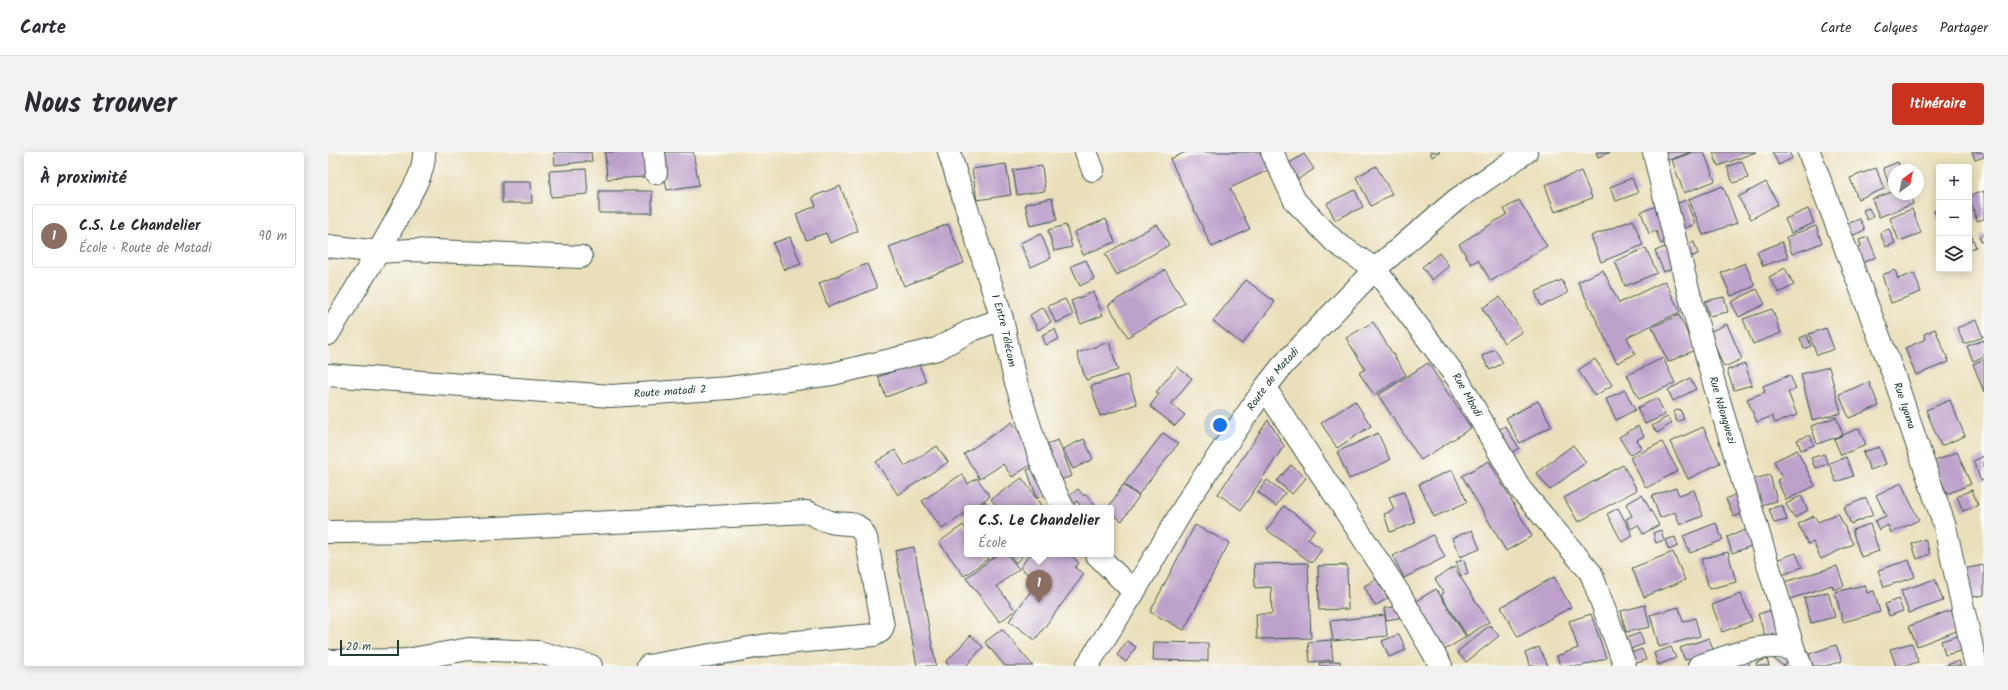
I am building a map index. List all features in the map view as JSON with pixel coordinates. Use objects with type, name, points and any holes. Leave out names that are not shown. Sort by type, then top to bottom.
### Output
[{"type":"main road","points":[[328,334],[379,252],[422,170],[424,152]]},
{"type":"main road","points":[[654,152],[656,174]]},
{"type":"main road","name":"1 Entre Télécom","points":[[949,152],[1002,319],[1014,376],[1041,462],[1062,505]]},
{"type":"main road","name":"Rue Mbodi","points":[[1272,152],[1295,201],[1336,243],[1375,268],[1457,378],[1521,490],[1591,573],[1600,594],[1605,616],[1625,666]]},
{"type":"main road","name":"Route de Matadi","points":[[1087,666],[1134,592],[1192,494],[1265,388],[1283,365],[1375,268],[1456,200],[1526,152]]},
{"type":"main road","name":"Rue Ndongwezi","points":[[1654,152],[1667,210],[1716,391],[1797,658]]},
{"type":"main road","name":"Rue Iyoma","points":[[1809,152],[1894,376],[1945,527],[1976,666]]},
{"type":"main road","points":[[328,246],[379,252],[411,250],[581,257]]},
{"type":"main road","name":"Route matadi 2","points":[[328,374],[611,396],[729,388],[832,374],[938,349],[972,330],[1002,319]]},
{"type":"main road","points":[[1265,388],[1399,593],[1440,666]]},
{"type":"main road","points":[[328,532],[437,531],[807,512],[833,523],[855,524],[861,528],[866,538],[883,626],[881,631],[874,635],[773,644],[648,666]]},
{"type":"main road","points":[[1099,557],[1134,592]]},
{"type":"main road","points":[[1699,666],[1757,648],[1782,646],[1797,658]]},
{"type":"main road","points":[[328,661],[406,660],[469,649],[538,652],[591,666]]},
{"type":"building","points":[[554,152],[591,152],[592,161],[555,165]]},
{"type":"building","points":[[605,152],[644,152],[645,177],[607,179]]},
{"type":"building","points":[[660,152],[693,152],[699,185],[667,190]]},
{"type":"building","points":[[1186,152],[1265,152],[1273,168],[1230,188],[1250,229],[1212,247],[1170,159]]},
{"type":"building","points":[[1430,152],[1440,152],[1432,157]]},
{"type":"building","points":[[1596,152],[1611,152],[1598,157]]},
{"type":"building","points":[[1666,152],[1691,152],[1663,162],[1661,154]]},
{"type":"building","points":[[1694,152],[1704,152],[1715,181],[1684,193],[1672,160]]},
{"type":"building","points":[[1713,152],[1756,152],[1718,166]]},
{"type":"building","points":[[1772,152],[1789,152],[1792,158],[1779,165]]},
{"type":"building","points":[[1972,152],[1984,152],[1984,157],[1975,160]]},
{"type":"building","points":[[1304,154],[1314,169],[1298,179],[1288,164]]},
{"type":"building","points":[[1742,161],[1748,178],[1733,183],[1727,167]]},
{"type":"building","points":[[1006,164],[1011,195],[977,200],[972,169]]},
{"type":"building","points":[[1042,166],[1045,191],[1017,195],[1013,170]]},
{"type":"building","points":[[1376,166],[1392,194],[1371,206],[1356,177]]},
{"type":"building","points":[[1888,166],[1888,181],[1883,168]]},
{"type":"building","points":[[1876,168],[1884,189],[1858,199],[1850,178]]},
{"type":"building","points":[[586,169],[588,194],[551,197],[549,171]]},
{"type":"building","points":[[1581,171],[1592,198],[1555,212],[1545,185]]},
{"type":"building","points":[[1632,178],[1638,193],[1616,201],[1610,187]]},
{"type":"building","points":[[502,182],[531,182],[532,203],[502,203]]},
{"type":"building","points":[[1766,182],[1778,204],[1751,219],[1738,197]]},
{"type":"building","points":[[840,186],[858,231],[830,243],[826,233],[806,240],[796,214],[816,206],[812,197]]},
{"type":"building","points":[[1723,186],[1737,223],[1703,235],[1689,199]]},
{"type":"building","points":[[1355,190],[1363,207],[1335,220],[1327,203]]},
{"type":"building","points":[[599,191],[652,191],[652,213],[599,213]]},
{"type":"building","points":[[1984,191],[1984,219],[1977,221],[1972,205],[1972,195]]},
{"type":"building","points":[[1888,193],[1888,200],[1912,200],[1913,204],[1879,217],[1872,199]]},
{"type":"building","points":[[1052,198],[1057,220],[1030,226],[1025,204]]},
{"type":"building","points":[[1519,200],[1547,246],[1491,281],[1478,260],[1471,264],[1459,244],[1507,214],[1504,209]]},
{"type":"building","points":[[1686,200],[1695,224],[1677,231],[1668,207]]},
{"type":"building","points":[[1659,205],[1672,240],[1661,244],[1656,231],[1649,234],[1641,212]]},
{"type":"building","points":[[1869,208],[1873,217],[1867,220],[1863,210]]},
{"type":"building","points":[[1808,209],[1814,223],[1791,233],[1785,219]]},
{"type":"building","points":[[1912,209],[1921,233],[1899,241],[1890,218]]},
{"type":"building","points":[[1106,219],[1115,242],[1083,255],[1074,232]]},
{"type":"building","points":[[1860,219],[1865,230],[1851,236],[1847,224]]},
{"type":"building","points":[[1633,220],[1643,245],[1601,262],[1591,236]]},
{"type":"building","points":[[948,224],[964,263],[904,286],[889,247]]},
{"type":"building","points":[[1157,224],[1169,245],[1117,275],[1105,254]]},
{"type":"building","points":[[1066,225],[1072,247],[1054,251],[1048,230]]},
{"type":"building","points":[[1816,226],[1822,243],[1792,254],[1786,237]]},
{"type":"building","points":[[1889,229],[1895,243],[1886,247],[1880,233]]},
{"type":"building","points":[[1041,234],[1051,258],[1031,267],[1020,243]]},
{"type":"building","points":[[1984,234],[1984,243],[1982,243],[1979,236]]},
{"type":"building","points":[[790,237],[801,264],[784,270],[773,243]]},
{"type":"building","points":[[1868,237],[1876,257],[1857,265],[1851,250],[1861,246],[1859,240]]},
{"type":"building","points":[[1972,237],[1976,247],[1972,249]]},
{"type":"building","points":[[1694,242],[1698,254],[1687,258],[1683,246]]},
{"type":"building","points":[[1782,242],[1788,257],[1763,266],[1757,252]]},
{"type":"building","points":[[1673,244],[1681,265],[1664,272],[1655,251]]},
{"type":"building","points":[[1646,248],[1657,273],[1625,286],[1615,261]]},
{"type":"building","points":[[1439,253],[1449,266],[1432,280],[1422,267]]},
{"type":"building","points":[[1086,260],[1094,279],[1080,286],[1071,266]]},
{"type":"building","points":[[1745,263],[1755,286],[1731,296],[1721,273]]},
{"type":"building","points":[[867,264],[877,288],[828,307],[819,283]]},
{"type":"building","points":[[1785,268],[1794,285],[1779,293],[1769,277]]},
{"type":"building","points":[[1165,270],[1185,303],[1128,337],[1108,305]]},
{"type":"building","points":[[1603,270],[1619,303],[1665,281],[1680,312],[1627,337],[1635,354],[1617,363],[1578,282]]},
{"type":"building","points":[[1895,270],[1898,279],[1914,273],[1921,292],[1891,303],[1882,275]]},
{"type":"building","points":[[1246,280],[1275,302],[1242,344],[1213,321]]},
{"type":"building","points":[[1562,280],[1568,293],[1541,306],[1535,292]]},
{"type":"building","points":[[1757,289],[1765,304],[1739,317],[1731,302]]},
{"type":"building","points":[[1093,292],[1103,315],[1081,324],[1071,301]]},
{"type":"building","points":[[1500,297],[1522,332],[1504,343],[1482,308]]},
{"type":"building","points":[[1724,297],[1728,312],[1709,316],[1705,301]]},
{"type":"building","points":[[1065,299],[1073,315],[1056,323],[1048,306]]},
{"type":"building","points":[[1043,307],[1051,322],[1038,330],[1030,315]]},
{"type":"building","points":[[1772,309],[1781,333],[1753,344],[1743,319]]},
{"type":"building","points":[[1679,315],[1695,350],[1668,362],[1652,327]]},
{"type":"building","points":[[1976,320],[1983,337],[1964,344],[1957,328]]},
{"type":"building","points":[[1373,322],[1406,375],[1374,395],[1359,373],[1365,369],[1346,338]]},
{"type":"building","points":[[1727,324],[1742,359],[1724,367],[1709,332]]},
{"type":"building","points":[[1826,328],[1834,349],[1817,355],[1809,334]]},
{"type":"building","points":[[1055,329],[1059,339],[1046,345],[1042,335]]},
{"type":"building","points":[[1935,329],[1949,362],[1916,375],[1905,348],[1926,339],[1924,334]]},
{"type":"building","points":[[1807,335],[1811,346],[1804,349],[1800,338]]},
{"type":"building","points":[[1984,340],[1984,356],[1973,361],[1967,346]]},
{"type":"building","points":[[1109,342],[1118,370],[1086,380],[1077,353]]},
{"type":"building","points":[[1495,349],[1503,363],[1490,370],[1482,356]]},
{"type":"building","points":[[1663,358],[1675,383],[1639,399],[1627,375]]},
{"type":"building","points":[[1595,359],[1612,385],[1595,396],[1578,370]]},
{"type":"building","points":[[1984,359],[1984,392],[1973,364]]},
{"type":"building","points":[[918,362],[926,382],[886,397],[878,377]]},
{"type":"building","points":[[1428,363],[1471,428],[1421,460],[1378,395]]},
{"type":"building","points":[[1745,364],[1752,385],[1734,390],[1727,370]]},
{"type":"building","points":[[1177,367],[1192,378],[1171,404],[1185,415],[1175,426],[1150,406],[1159,394],[1156,392]]},
{"type":"building","points":[[1829,367],[1841,413],[1812,420],[1801,374]]},
{"type":"building","points":[[1127,375],[1137,404],[1100,416],[1091,386]]},
{"type":"building","points":[[1790,375],[1796,389],[1788,392],[1797,415],[1775,423],[1772,416],[1757,422],[1747,399],[1765,392],[1763,386]]},
{"type":"building","points":[[1690,378],[1696,389],[1673,401],[1668,390]]},
{"type":"building","points":[[1869,382],[1879,406],[1849,418],[1839,394]]},
{"type":"building","points":[[1625,390],[1635,410],[1616,420],[1606,399]]},
{"type":"building","points":[[1657,398],[1665,415],[1645,424],[1637,408]]},
{"type":"building","points":[[1950,400],[1965,436],[1941,446],[1926,410]]},
{"type":"building","points":[[1355,401],[1371,426],[1337,448],[1321,423]]},
{"type":"building","points":[[1538,401],[1552,426],[1520,443],[1506,418]]},
{"type":"building","points":[[1680,409],[1684,419],[1677,422],[1673,412]]},
{"type":"building","points":[[1667,417],[1672,423],[1657,433],[1652,426]]},
{"type":"building","points":[[1836,417],[1843,435],[1817,444],[1811,426]]},
{"type":"building","points":[[1268,420],[1284,446],[1241,510],[1218,494]]},
{"type":"building","points":[[1012,422],[1038,460],[1012,477],[1003,464],[980,479],[964,454]]},
{"type":"building","points":[[1505,426],[1519,448],[1505,456],[1492,434]]},
{"type":"building","points":[[1638,426],[1644,436],[1637,440],[1642,448],[1630,455],[1619,437]]},
{"type":"building","points":[[1703,427],[1720,463],[1688,479],[1670,442]]},
{"type":"building","points":[[1859,428],[1866,445],[1841,455],[1834,439]]},
{"type":"building","points":[[1163,433],[1178,444],[1138,495],[1124,484]]},
{"type":"building","points":[[1378,433],[1390,460],[1349,479],[1337,452]]},
{"type":"building","points":[[1810,435],[1814,445],[1801,450],[1797,440]]},
{"type":"building","points":[[1084,439],[1093,459],[1073,469],[1063,449]]},
{"type":"building","points":[[1058,440],[1072,476],[1057,481],[1044,445]]},
{"type":"building","points":[[1662,442],[1678,471],[1646,488],[1630,458]]},
{"type":"building","points":[[1573,445],[1586,462],[1550,490],[1536,473]]},
{"type":"building","points":[[937,446],[948,462],[898,495],[876,462],[895,450],[905,466]]},
{"type":"building","points":[[1879,447],[1886,464],[1870,470],[1863,452]]},
{"type":"building","points":[[1797,450],[1815,486],[1786,500],[1777,480],[1782,478],[1774,461]]},
{"type":"building","points":[[1957,452],[1971,484],[1947,494],[1933,462]]},
{"type":"building","points":[[1824,454],[1828,464],[1815,468],[1811,458]]},
{"type":"building","points":[[1984,456],[1984,480],[1981,481],[1973,461]]},
{"type":"building","points":[[1846,457],[1853,476],[1836,482],[1829,463]]},
{"type":"building","points":[[1489,461],[1532,536],[1506,551],[1462,476]]},
{"type":"building","points":[[1291,465],[1306,478],[1292,494],[1277,481]]},
{"type":"building","points":[[1623,465],[1637,490],[1578,522],[1564,498]]},
{"type":"building","points":[[1035,467],[1045,495],[1037,498],[1027,470]]},
{"type":"building","points":[[1452,470],[1467,502],[1434,517],[1419,484]]},
{"type":"building","points":[[962,474],[968,484],[977,478],[990,496],[977,505],[964,505],[964,514],[942,529],[922,501]]},
{"type":"building","points":[[1770,475],[1777,501],[1761,505],[1754,479]]},
{"type":"building","points":[[1022,478],[1041,505],[996,505],[991,499]]},
{"type":"building","points":[[1267,480],[1285,493],[1276,506],[1258,492]]},
{"type":"building","points":[[1901,483],[1919,520],[1891,533],[1888,525],[1879,530],[1875,521],[1886,516],[1876,495]]},
{"type":"building","points":[[1123,485],[1139,496],[1122,521],[1114,515],[1114,505],[1110,505]]},
{"type":"building","points":[[1676,488],[1679,495],[1694,490],[1703,516],[1680,525],[1675,512],[1660,518],[1652,496]]},
{"type":"building","points":[[1078,489],[1084,496],[1086,494],[1095,505],[1080,505],[1077,501],[1072,505],[1068,505],[1064,500]]},
{"type":"building","points":[[1972,490],[1978,505],[1963,511],[1957,496]]},
{"type":"building","points":[[1404,492],[1415,523],[1390,532],[1384,514],[1394,510],[1389,497]]},
{"type":"building","points":[[1738,493],[1747,511],[1734,517],[1726,499]]},
{"type":"building","points":[[1642,495],[1659,525],[1643,534],[1638,525],[1631,529],[1626,519],[1632,516],[1626,504]]},
{"type":"building","points":[[1801,496],[1808,510],[1794,518],[1786,504]]},
{"type":"building","points":[[1866,498],[1873,515],[1851,524],[1844,507]]},
{"type":"building","points":[[985,501],[988,505],[980,505]]},
{"type":"building","points":[[1782,505],[1787,520],[1774,523],[1769,509]]},
{"type":"building","points":[[1284,506],[1315,529],[1308,539],[1322,549],[1312,563],[1267,530]]},
{"type":"building","points":[[1618,508],[1633,536],[1622,542],[1607,514]]},
{"type":"building","points":[[1838,513],[1853,544],[1821,559],[1813,542],[1808,544],[1798,524],[1814,516],[1818,522]]},
{"type":"building","points":[[1716,523],[1723,540],[1690,553],[1683,536]]},
{"type":"building","points":[[1870,524],[1879,551],[1861,557],[1852,530]]},
{"type":"building","points":[[963,525],[964,557],[986,557],[988,559],[964,576],[939,542]]},
{"type":"building","points":[[1195,525],[1229,543],[1184,630],[1150,612]]},
{"type":"building","points":[[1751,528],[1757,544],[1732,553],[1727,537]]},
{"type":"building","points":[[1472,530],[1480,549],[1460,557],[1452,538]]},
{"type":"building","points":[[1661,530],[1664,540],[1656,543],[1653,533]]},
{"type":"building","points":[[1433,535],[1445,557],[1404,578],[1393,556]]},
{"type":"building","points":[[1675,537],[1678,546],[1669,550],[1665,540]]},
{"type":"building","points":[[1925,539],[1930,554],[1917,559],[1912,544]]},
{"type":"building","points":[[914,547],[936,666],[917,666],[895,551]]},
{"type":"building","points":[[1673,552],[1685,580],[1644,597],[1632,568]]},
{"type":"building","points":[[1728,552],[1736,582],[1709,589],[1701,559]]},
{"type":"building","points":[[1796,553],[1802,567],[1782,575],[1776,560]]},
{"type":"building","points":[[994,557],[1009,557],[1019,569],[997,586],[1015,610],[1000,622],[966,578]]},
{"type":"building","points":[[1011,557],[1021,557],[1016,563]]},
{"type":"building","points":[[1028,557],[1073,557],[1079,563],[1075,568],[1084,574],[1035,640],[1009,621],[1038,581],[1020,568]]},
{"type":"building","points":[[1464,560],[1468,574],[1461,576],[1456,562]]},
{"type":"building","points":[[1909,560],[1915,577],[1884,587],[1878,570]]},
{"type":"building","points":[[1308,563],[1311,638],[1257,639],[1256,614],[1272,614],[1271,587],[1255,588],[1254,564]]},
{"type":"building","points":[[1347,565],[1348,609],[1319,610],[1318,566]]},
{"type":"building","points":[[1984,565],[1984,595],[1963,599],[1957,570]]},
{"type":"building","points":[[1837,566],[1844,586],[1834,590],[1832,585],[1790,599],[1784,582]]},
{"type":"building","points":[[1454,567],[1489,622],[1467,636],[1441,595],[1444,593],[1435,579]]},
{"type":"building","points":[[1554,577],[1571,607],[1518,637],[1501,607]]},
{"type":"building","points":[[1376,579],[1388,598],[1375,606],[1364,586]]},
{"type":"building","points":[[1935,579],[1943,601],[1909,613],[1901,591]]},
{"type":"building","points":[[1865,585],[1867,593],[1874,591],[1880,612],[1843,622],[1835,592]]},
{"type":"building","points":[[1436,589],[1466,637],[1438,654],[1428,637],[1435,633],[1416,601]]},
{"type":"building","points":[[1828,592],[1835,617],[1811,623],[1804,598]]},
{"type":"building","points":[[1741,594],[1752,621],[1722,632],[1712,605]]},
{"type":"building","points":[[1898,599],[1903,611],[1889,616],[1885,604]]},
{"type":"building","points":[[1645,605],[1650,627],[1626,632],[1621,611]]},
{"type":"building","points":[[1398,607],[1399,618],[1386,620],[1384,608]]},
{"type":"building","points":[[1679,607],[1683,622],[1695,618],[1700,636],[1659,647],[1650,615]]},
{"type":"building","points":[[1779,608],[1785,630],[1765,636],[1758,614]]},
{"type":"building","points":[[1951,610],[1959,630],[1917,646],[1909,626]]},
{"type":"building","points":[[1591,614],[1606,658],[1582,666],[1560,666],[1557,656],[1578,648],[1569,621]]},
{"type":"building","points":[[1385,615],[1387,636],[1333,641],[1330,621]]},
{"type":"building","points":[[1490,625],[1499,636],[1466,662],[1457,652]]},
{"type":"building","points":[[1002,629],[1033,666],[1005,666],[985,642]]},
{"type":"building","points":[[1640,633],[1644,644],[1622,652],[1618,641]]},
{"type":"building","points":[[1399,634],[1406,650],[1389,657],[1382,641]]},
{"type":"building","points":[[971,635],[983,647],[966,666],[949,666],[946,662]]},
{"type":"building","points":[[1961,635],[1965,650],[1945,655],[1941,641]]},
{"type":"building","points":[[1709,638],[1713,650],[1685,660],[1680,648]]},
{"type":"building","points":[[1331,640],[1333,660],[1310,662],[1308,642]]},
{"type":"building","points":[[1127,641],[1136,647],[1126,662],[1117,655]]},
{"type":"building","points":[[1154,642],[1208,643],[1208,661],[1153,660]]},
{"type":"building","points":[[1912,643],[1918,662],[1905,666],[1896,666],[1890,649]]},
{"type":"building","points":[[1836,645],[1842,661],[1826,666],[1813,666],[1809,654]]},
{"type":"building","points":[[1539,647],[1548,666],[1530,666],[1525,653]]},
{"type":"building","points":[[1671,647],[1676,658],[1658,665],[1654,653]]},
{"type":"building","points":[[1642,649],[1646,660],[1631,665],[1627,654]]},
{"type":"building","points":[[1746,658],[1750,666],[1727,666]]},
{"type":"building","points":[[1772,658],[1790,658],[1784,666]]},
{"type":"building","points":[[1767,659],[1769,666],[1757,666],[1756,663]]},
{"type":"building","points":[[1340,661],[1340,666],[1320,666],[1319,663]]},
{"type":"building","points":[[1959,661],[1961,666],[1944,666]]},
{"type":"place","name":"C.S. Le Chandelier","points":[[1039,603]]}]
